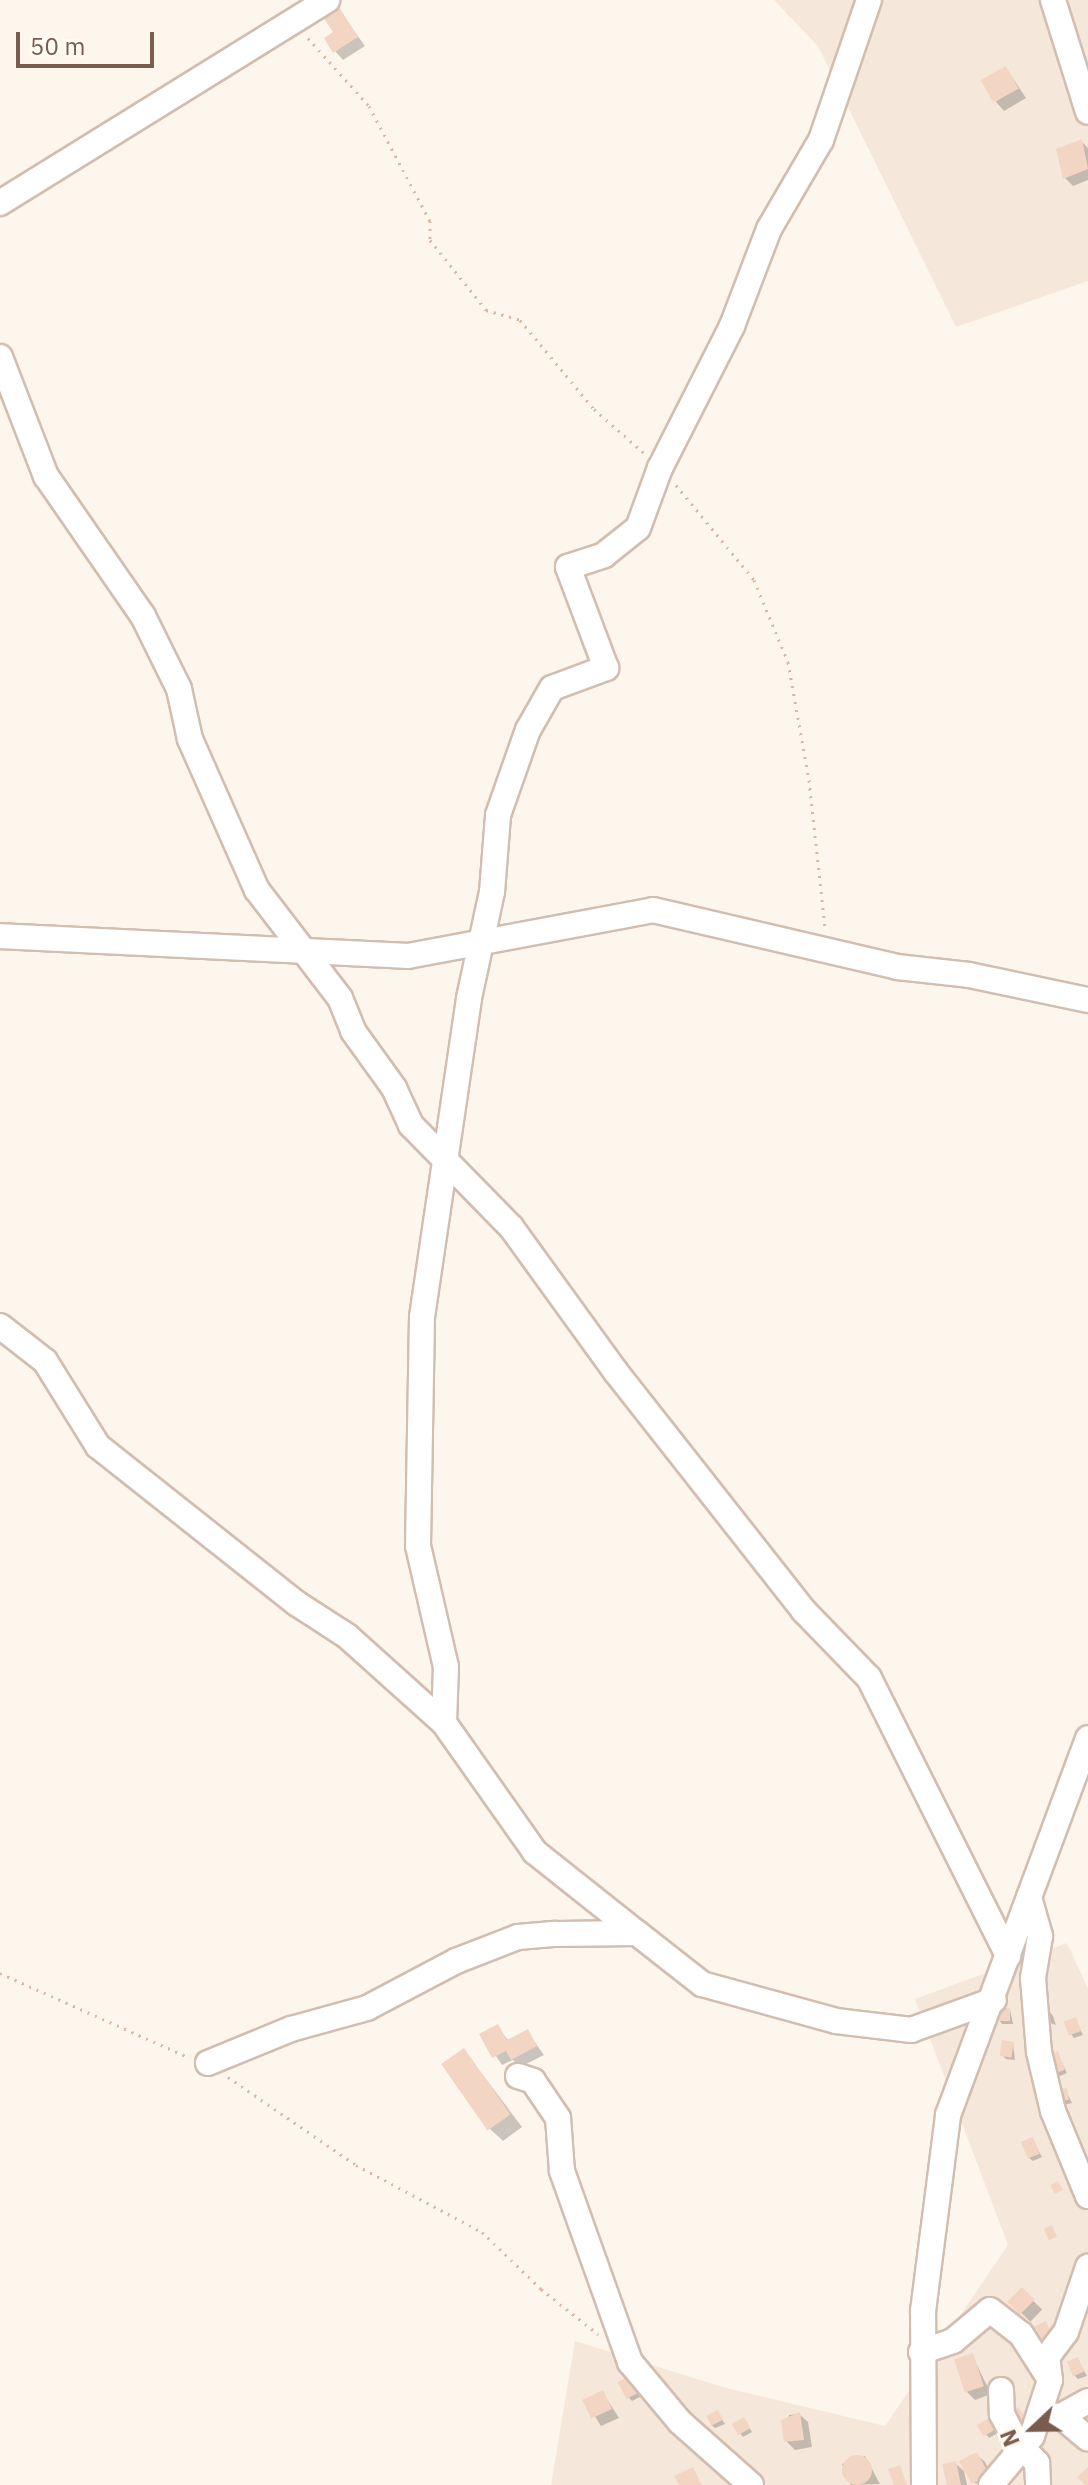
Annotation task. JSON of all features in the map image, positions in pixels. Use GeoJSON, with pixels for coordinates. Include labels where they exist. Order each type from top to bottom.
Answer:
{"type":"FeatureCollection","features":[{"type":"Feature","properties":{"kind":"street"},"geometry":{"type":"LineString","coordinates":[[0,203],[295,24],[327,0]]}},
{"type":"Feature","properties":{"kind":"street"},"geometry":{"type":"LineString","coordinates":[[444,1723],[446,1667],[418,1546],[422,1317],[442,1161],[482,943],[498,815],[528,730],[552,688],[606,668],[568,567],[604,555],[638,528],[660,468],[732,326],[769,229],[821,140],[869,0]]}},
{"type":"Feature","properties":{"kind":"street"},"geometry":{"type":"LineString","coordinates":[[1053,0],[1086,103]]}},
{"type":"Feature","properties":{"kind":"street"},"geometry":{"type":"LineString","coordinates":[[0,357],[46,476],[143,616],[179,689],[190,739],[257,890],[340,998],[353,1031],[394,1088],[411,1125],[442,1161],[511,1227],[616,1372],[804,1611],[869,1678],[1008,1956]]}},
{"type":"Feature","properties":{"kind":"street"},"geometry":{"type":"LineString","coordinates":[[0,936],[408,956],[653,910],[897,967],[969,975],[1088,1000]]}},
{"type":"Feature","properties":{"kind":"street"},"geometry":{"type":"LineString","coordinates":[[0,1326],[45,1361],[98,1446],[296,1603],[347,1636],[444,1723],[535,1852],[702,1984],[836,2021],[911,2030],[994,2000]]}},
{"type":"Feature","properties":{"kind":"street"},"geometry":{"type":"LineString","coordinates":[[924,2485],[921,2352],[932,2215],[948,2115],[994,2000],[1088,1738]]}},
{"type":"Feature","properties":{"kind":"street"},"geometry":{"type":"LineString","coordinates":[[1029,1897],[1040,1936],[1033,1978],[1039,2052],[1053,2111],[1088,2196]]}},
{"type":"Feature","properties":{"kind":"street"},"geometry":{"type":"LineString","coordinates":[[208,2063],[291,2029],[367,2008],[456,1961],[518,1937],[637,1933]]}},
{"type":"Feature","properties":{"kind":"street"},"geometry":{"type":"LineString","coordinates":[[518,2076],[533,2081],[558,2118],[562,2171],[630,2362],[680,2422],[751,2485]]}},
{"type":"Feature","properties":{"kind":"street"},"geometry":{"type":"LineString","coordinates":[[1051,2416],[1047,2357],[1066,2332],[1088,2267]]}},
{"type":"Feature","properties":{"kind":"street"},"geometry":{"type":"LineString","coordinates":[[921,2352],[953,2341],[990,2310],[1021,2334],[1050,2380]]}},
{"type":"Feature","properties":{"kind":"street"},"geometry":{"type":"LineString","coordinates":[[1001,2390],[1002,2414],[1015,2440],[1025,2446],[1037,2463],[1038,2485]]}},
{"type":"Feature","properties":{"kind":"street"},"geometry":{"type":"LineString","coordinates":[[991,2485],[1051,2416],[1088,2401]]}},
{"type":"Feature","properties":{"kind":"street"},"geometry":{"type":"LineString","coordinates":[[1051,2416],[1088,2439]]}},
{"type":"Feature","properties":{"kind":"path"},"geometry":{"type":"LineString","coordinates":[[295,24],[369,106],[430,221],[430,240],[486,310],[520,320],[594,409],[696,504],[754,580],[788,662],[809,780],[828,950]]}},
{"type":"Feature","properties":{"kind":"path"},"geometry":{"type":"LineString","coordinates":[[0,1973],[168,2052],[208,2063],[356,2165],[482,2232],[541,2289],[599,2336]]}},
{"type":"Feature","properties":{"kind":"shaded area"},"geometry":{"type":"Polygon","coordinates":[[[774,0],[1088,0],[1088,281],[956,327],[818,46],[774,0]]]}},
{"type":"Feature","properties":{"kind":"shaded area"},"geometry":{"type":"Polygon","coordinates":[[[1067,1943],[1088,1989],[1088,2485],[551,2485],[575,2341],[726,2388],[885,2426],[1008,2245],[915,1999],[1067,1943]]]}},
{"type":"Feature","properties":{"kind":"building"},"geometry":{"type":"Polygon","coordinates":[[[339,7],[358,37],[333,53],[324,38],[333,32],[323,17],[339,7]]]}},
{"type":"Feature","properties":{"kind":"building"},"geometry":{"type":"Polygon","coordinates":[[[1006,66],[1019,89],[993,103],[981,80],[1006,66]]]}},
{"type":"Feature","properties":{"kind":"building"},"geometry":{"type":"Polygon","coordinates":[[[1082,139],[1088,169],[1063,179],[1056,149],[1082,139]]]}},
{"type":"Feature","properties":{"kind":"building"},"geometry":{"type":"Polygon","coordinates":[[[997,2008],[1010,2008],[1010,2021],[997,2021],[997,2008]]]}},
{"type":"Feature","properties":{"kind":"building"},"geometry":{"type":"Polygon","coordinates":[[[1076,2017],[1081,2031],[1069,2036],[1064,2021],[1076,2017]]]}},
{"type":"Feature","properties":{"kind":"building"},"geometry":{"type":"Polygon","coordinates":[[[498,2024],[507,2040],[528,2029],[537,2046],[511,2060],[506,2051],[492,2058],[479,2034],[498,2024]]]}},
{"type":"Feature","properties":{"kind":"building"},"geometry":{"type":"Polygon","coordinates":[[[1002,2040],[1014,2042],[1011,2058],[999,2056],[1002,2040]]]}},
{"type":"Feature","properties":{"kind":"building"},"geometry":{"type":"Polygon","coordinates":[[[464,2048],[510,2114],[488,2130],[441,2064],[464,2048]]]}},
{"type":"Feature","properties":{"kind":"building"},"geometry":{"type":"Polygon","coordinates":[[[1058,2051],[1065,2070],[1054,2074],[1047,2055],[1058,2051]]]}},
{"type":"Feature","properties":{"kind":"building"},"geometry":{"type":"Polygon","coordinates":[[[1067,2088],[1069,2100],[1058,2102],[1056,2090],[1067,2088]]]}},
{"type":"Feature","properties":{"kind":"building"},"geometry":{"type":"Polygon","coordinates":[[[1033,2137],[1040,2154],[1028,2159],[1021,2142],[1033,2137]]]}},
{"type":"Feature","properties":{"kind":"building"},"geometry":{"type":"Polygon","coordinates":[[[1058,2181],[1063,2190],[1055,2194],[1050,2185],[1058,2181]]]}},
{"type":"Feature","properties":{"kind":"building"},"geometry":{"type":"Polygon","coordinates":[[[1052,2225],[1057,2237],[1049,2240],[1044,2229],[1052,2225]]]}},
{"type":"Feature","properties":{"kind":"building"},"geometry":{"type":"Polygon","coordinates":[[[1022,2287],[1035,2300],[1020,2315],[1007,2302],[1022,2287]]]}},
{"type":"Feature","properties":{"kind":"building"},"geometry":{"type":"Polygon","coordinates":[[[1046,2321],[1054,2339],[1035,2348],[1027,2330],[1046,2321]]]}},
{"type":"Feature","properties":{"kind":"building"},"geometry":{"type":"Polygon","coordinates":[[[973,2353],[984,2386],[965,2392],[954,2359],[973,2353]]]}},
{"type":"Feature","properties":{"kind":"building"},"geometry":{"type":"Polygon","coordinates":[[[1078,2357],[1084,2372],[1073,2376],[1067,2361],[1078,2357]]]}},
{"type":"Feature","properties":{"kind":"building"},"geometry":{"type":"Polygon","coordinates":[[[629,2376],[638,2393],[626,2399],[618,2382],[629,2376]]]}},
{"type":"Feature","properties":{"kind":"building"},"geometry":{"type":"Polygon","coordinates":[[[603,2390],[612,2409],[591,2419],[582,2400],[603,2390]]]}},
{"type":"Feature","properties":{"kind":"building"},"geometry":{"type":"Polygon","coordinates":[[[1018,2407],[1032,2425],[1023,2433],[1009,2414],[1018,2407]]]}},
{"type":"Feature","properties":{"kind":"building"},"geometry":{"type":"Polygon","coordinates":[[[718,2410],[723,2420],[711,2426],[706,2416],[718,2410]]]}},
{"type":"Feature","properties":{"kind":"building"},"geometry":{"type":"Polygon","coordinates":[[[800,2412],[804,2440],[784,2442],[781,2420],[800,2412]]]}},
{"type":"Feature","properties":{"kind":"building"},"geometry":{"type":"Polygon","coordinates":[[[992,2416],[999,2427],[984,2437],[977,2426],[992,2416]]]}},
{"type":"Feature","properties":{"kind":"building"},"geometry":{"type":"Polygon","coordinates":[[[744,2417],[750,2428],[738,2435],[732,2424],[744,2417]]]}},
{"type":"Feature","properties":{"kind":"building"},"geometry":{"type":"Polygon","coordinates":[[[977,2452],[992,2480],[980,2485],[978,2481],[972,2484],[959,2461],[977,2452]]]}},
{"type":"Feature","properties":{"kind":"building"},"geometry":{"type":"Polygon","coordinates":[[[857,2455],[863,2456],[871,2464],[871,2476],[863,2484],[857,2485],[851,2484],[843,2476],[842,2470],[843,2464],[851,2456],[857,2455]]]}},
{"type":"Feature","properties":{"kind":"building"},"geometry":{"type":"Polygon","coordinates":[[[956,2461],[961,2485],[947,2485],[942,2464],[956,2461]]]}},
{"type":"Feature","properties":{"kind":"building"},"geometry":{"type":"Polygon","coordinates":[[[900,2465],[907,2485],[894,2485],[888,2469],[900,2465]]]}},
{"type":"Feature","properties":{"kind":"building"},"geometry":{"type":"Polygon","coordinates":[[[693,2467],[702,2485],[679,2485],[674,2476],[693,2467]]]}},
{"type":"Feature","properties":{"kind":"building"},"geometry":{"type":"Polygon","coordinates":[[[1088,2467],[1088,2485],[1085,2485],[1077,2477],[1088,2467]]]}}]}
